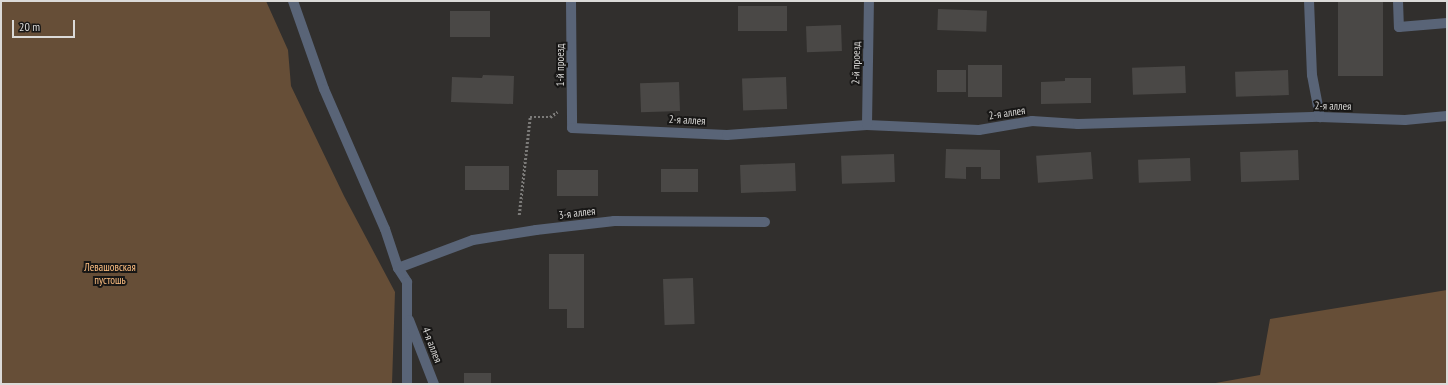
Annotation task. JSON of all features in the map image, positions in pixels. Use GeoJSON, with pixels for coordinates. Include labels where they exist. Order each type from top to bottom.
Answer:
{"type":"FeatureCollection","features":[{"type":"Feature","properties":{"kind":"street"},"geometry":{"type":"LineString","coordinates":[[293,1],[324,89],[385,229],[398,268],[407,282],[406,384]]}},
{"type":"Feature","properties":{"kind":"street","name":"1-й проезд"},"geometry":{"type":"LineString","coordinates":[[571,1],[572,128]]}},
{"type":"Feature","properties":{"kind":"street","name":"2-й проезд"},"geometry":{"type":"LineString","coordinates":[[867,125],[868,1]]}},
{"type":"Feature","properties":{"kind":"street"},"geometry":{"type":"LineString","coordinates":[[1309,1],[1312,74],[1320,117]]}},
{"type":"Feature","properties":{"kind":"street"},"geometry":{"type":"LineString","coordinates":[[1398,1],[1399,27],[1447,23]]}},
{"type":"Feature","properties":{"kind":"street","name":"2-я аллея"},"geometry":{"type":"LineString","coordinates":[[572,128],[727,135],[867,125],[979,130],[1032,121],[1078,124],[1320,117],[1405,120],[1447,116]]}},
{"type":"Feature","properties":{"kind":"street","name":"3-я аллея"},"geometry":{"type":"LineString","coordinates":[[398,268],[473,240],[544,229],[614,221],[765,222]]}},
{"type":"Feature","properties":{"kind":"street","name":"4-я аллея"},"geometry":{"type":"LineString","coordinates":[[407,314],[434,384]]}},
{"type":"Feature","properties":{"kind":"path"},"geometry":{"type":"LineString","coordinates":[[519,215],[530,117],[550,117],[572,101]]}},
{"type":"Feature","properties":{"kind":"green space","name":"Левашовская пустошь"},"geometry":{"type":"Polygon","coordinates":[[[1,1],[266,1],[288,50],[291,86],[344,196],[395,292],[392,384],[1,384],[1,1]]]}},
{"type":"Feature","properties":{"kind":"green space"},"geometry":{"type":"Polygon","coordinates":[[[1447,290],[1447,384],[1210,384],[1260,375],[1270,319],[1447,290]]]}},
{"type":"Feature","properties":{"kind":"building"},"geometry":{"type":"Polygon","coordinates":[[[1338,1],[1383,1],[1383,76],[1338,76],[1338,1]]]}},
{"type":"Feature","properties":{"kind":"building"},"geometry":{"type":"Polygon","coordinates":[[[738,6],[787,6],[787,31],[738,31],[738,6]]]}},
{"type":"Feature","properties":{"kind":"building"},"geometry":{"type":"Polygon","coordinates":[[[938,9],[987,11],[986,32],[937,30],[938,9]]]}},
{"type":"Feature","properties":{"kind":"building"},"geometry":{"type":"Polygon","coordinates":[[[450,11],[490,11],[490,37],[450,37],[450,11]]]}},
{"type":"Feature","properties":{"kind":"building"},"geometry":{"type":"Polygon","coordinates":[[[841,25],[842,51],[807,52],[806,26],[841,25]]]}},
{"type":"Feature","properties":{"kind":"building"},"geometry":{"type":"Polygon","coordinates":[[[968,65],[1002,65],[1002,97],[968,97],[968,65]]]}},
{"type":"Feature","properties":{"kind":"building"},"geometry":{"type":"Polygon","coordinates":[[[1185,66],[1186,93],[1133,95],[1132,68],[1185,66]]]}},
{"type":"Feature","properties":{"kind":"building"},"geometry":{"type":"Polygon","coordinates":[[[937,70],[966,70],[966,92],[937,92],[937,70]]]}},
{"type":"Feature","properties":{"kind":"building"},"geometry":{"type":"Polygon","coordinates":[[[1288,70],[1289,95],[1236,97],[1235,72],[1288,70]]]}},
{"type":"Feature","properties":{"kind":"building"},"geometry":{"type":"Polygon","coordinates":[[[483,75],[514,76],[513,104],[451,102],[452,77],[482,78],[483,75]]]}},
{"type":"Feature","properties":{"kind":"building"},"geometry":{"type":"Polygon","coordinates":[[[786,77],[787,109],[743,111],[742,79],[786,77]]]}},
{"type":"Feature","properties":{"kind":"building"},"geometry":{"type":"Polygon","coordinates":[[[1065,78],[1091,78],[1091,103],[1041,104],[1041,82],[1065,81],[1065,78]]]}},
{"type":"Feature","properties":{"kind":"building"},"geometry":{"type":"Polygon","coordinates":[[[679,82],[680,111],[641,112],[640,83],[679,82]]]}},
{"type":"Feature","properties":{"kind":"building"},"geometry":{"type":"Polygon","coordinates":[[[946,149],[1000,150],[1000,179],[981,179],[981,167],[966,167],[966,179],[945,178],[946,149]]]}},
{"type":"Feature","properties":{"kind":"building"},"geometry":{"type":"Polygon","coordinates":[[[1298,150],[1299,180],[1241,182],[1240,152],[1298,150]]]}},
{"type":"Feature","properties":{"kind":"building"},"geometry":{"type":"Polygon","coordinates":[[[1091,152],[1093,179],[1038,183],[1036,156],[1091,152]]]}},
{"type":"Feature","properties":{"kind":"building"},"geometry":{"type":"Polygon","coordinates":[[[894,154],[895,182],[842,184],[841,156],[894,154]]]}},
{"type":"Feature","properties":{"kind":"building"},"geometry":{"type":"Polygon","coordinates":[[[1190,158],[1191,181],[1139,183],[1138,160],[1190,158]]]}},
{"type":"Feature","properties":{"kind":"building"},"geometry":{"type":"Polygon","coordinates":[[[795,163],[796,191],[741,193],[740,165],[795,163]]]}},
{"type":"Feature","properties":{"kind":"building"},"geometry":{"type":"Polygon","coordinates":[[[465,166],[509,166],[509,190],[465,190],[465,166]]]}},
{"type":"Feature","properties":{"kind":"building"},"geometry":{"type":"Polygon","coordinates":[[[661,169],[698,169],[698,192],[661,192],[661,169]]]}},
{"type":"Feature","properties":{"kind":"building"},"geometry":{"type":"Polygon","coordinates":[[[557,170],[598,170],[598,196],[557,196],[557,170]]]}},
{"type":"Feature","properties":{"kind":"building"},"geometry":{"type":"Polygon","coordinates":[[[549,254],[584,254],[584,328],[567,328],[567,309],[549,309],[549,254]]]}},
{"type":"Feature","properties":{"kind":"building"},"geometry":{"type":"Polygon","coordinates":[[[693,278],[695,324],[665,325],[663,279],[693,278]]]}},
{"type":"Feature","properties":{"kind":"building"},"geometry":{"type":"Polygon","coordinates":[[[464,373],[491,373],[491,384],[464,384],[464,373]]]}}]}
